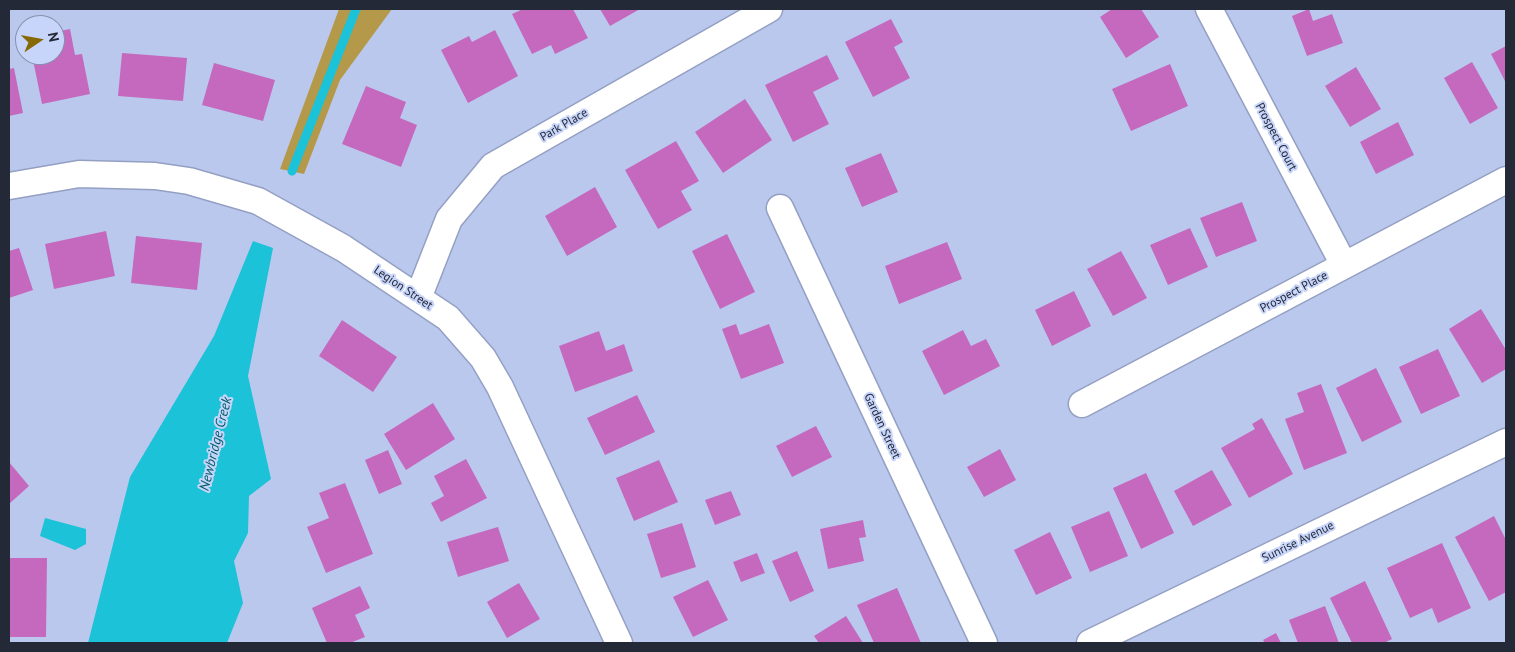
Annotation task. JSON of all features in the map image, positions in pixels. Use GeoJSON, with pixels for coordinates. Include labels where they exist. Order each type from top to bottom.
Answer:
{"type":"FeatureCollection","features":[{"type":"Feature","properties":{"kind":"street","name":"Park Place"},"geometry":{"type":"LineString","coordinates":[[418,298],[448,219],[492,166],[769,9]]}},
{"type":"Feature","properties":{"kind":"street","name":"Prospect Court"},"geometry":{"type":"LineString","coordinates":[[1209,9],[1344,265]]}},
{"type":"Feature","properties":{"kind":"street","name":"Legion Street"},"geometry":{"type":"LineString","coordinates":[[9,186],[79,174],[155,176],[189,181],[258,200],[343,248],[448,318],[484,358],[500,387],[619,643]]}},
{"type":"Feature","properties":{"kind":"street","name":"Prospect Place"},"geometry":{"type":"LineString","coordinates":[[1082,404],[1506,180]]}},
{"type":"Feature","properties":{"kind":"street","name":"Garden Street"},"geometry":{"type":"LineString","coordinates":[[780,208],[984,643]]}},
{"type":"Feature","properties":{"kind":"street","name":"Sunrise Avenue"},"geometry":{"type":"LineString","coordinates":[[1090,643],[1506,442]]}},
{"type":"Feature","properties":{"kind":"shaded area"},"geometry":{"type":"Polygon","coordinates":[[[339,9],[392,9],[340,80],[304,174],[280,169],[339,9]]]}},
{"type":"Feature","properties":{"kind":"water"},"geometry":{"type":"Polygon","coordinates":[[[253,241],[273,248],[248,376],[271,479],[249,496],[248,533],[234,561],[243,603],[227,643],[88,643],[130,477],[214,336],[253,241]]]}},
{"type":"Feature","properties":{"kind":"water"},"geometry":{"type":"Polygon","coordinates":[[[45,518],[86,529],[86,544],[75,550],[40,536],[45,518]]]}},
{"type":"Feature","properties":{"kind":"building"},"geometry":{"type":"Polygon","coordinates":[[[523,9],[573,9],[588,38],[555,54],[551,45],[532,54],[512,14],[523,9]]]}},
{"type":"Feature","properties":{"kind":"building"},"geometry":{"type":"Polygon","coordinates":[[[600,9],[640,9],[610,26],[600,9]]]}},
{"type":"Feature","properties":{"kind":"building"},"geometry":{"type":"Polygon","coordinates":[[[1112,9],[1141,9],[1159,37],[1126,58],[1100,17],[1112,9]]]}},
{"type":"Feature","properties":{"kind":"building"},"geometry":{"type":"Polygon","coordinates":[[[1309,9],[1313,21],[1332,14],[1343,43],[1307,56],[1292,16],[1309,9]]]}},
{"type":"Feature","properties":{"kind":"building"},"geometry":{"type":"Polygon","coordinates":[[[891,19],[903,42],[894,47],[910,78],[873,97],[845,42],[891,19]]]}},
{"type":"Feature","properties":{"kind":"building"},"geometry":{"type":"Polygon","coordinates":[[[70,29],[75,55],[82,54],[90,94],[42,104],[34,65],[65,65],[65,30],[70,29]]]}},
{"type":"Feature","properties":{"kind":"building"},"geometry":{"type":"Polygon","coordinates":[[[495,30],[518,76],[468,103],[441,50],[469,36],[472,42],[495,30]]]}},
{"type":"Feature","properties":{"kind":"building"},"geometry":{"type":"Polygon","coordinates":[[[1506,46],[1506,83],[1491,54],[1506,46]]]}},
{"type":"Feature","properties":{"kind":"building"},"geometry":{"type":"Polygon","coordinates":[[[122,53],[187,58],[183,101],[118,96],[122,53]]]}},
{"type":"Feature","properties":{"kind":"building"},"geometry":{"type":"Polygon","coordinates":[[[827,55],[839,79],[813,92],[829,124],[793,142],[765,85],[827,55]]]}},
{"type":"Feature","properties":{"kind":"building"},"geometry":{"type":"Polygon","coordinates":[[[1472,62],[1498,108],[1470,124],[1444,78],[1472,62]]]}},
{"type":"Feature","properties":{"kind":"building"},"geometry":{"type":"Polygon","coordinates":[[[214,63],[275,80],[263,121],[202,105],[214,63]]]}},
{"type":"Feature","properties":{"kind":"building"},"geometry":{"type":"Polygon","coordinates":[[[1170,64],[1188,106],[1131,131],[1112,89],[1170,64]]]}},
{"type":"Feature","properties":{"kind":"building"},"geometry":{"type":"Polygon","coordinates":[[[1356,67],[1381,109],[1350,127],[1325,86],[1356,67]]]}},
{"type":"Feature","properties":{"kind":"building"},"geometry":{"type":"Polygon","coordinates":[[[14,68],[23,113],[9,116],[9,69],[14,68]]]}},
{"type":"Feature","properties":{"kind":"building"},"geometry":{"type":"Polygon","coordinates":[[[366,86],[406,102],[400,118],[417,125],[401,167],[342,144],[366,86]]]}},
{"type":"Feature","properties":{"kind":"building"},"geometry":{"type":"Polygon","coordinates":[[[745,99],[772,140],[723,173],[695,132],[745,99]]]}},
{"type":"Feature","properties":{"kind":"building"},"geometry":{"type":"Polygon","coordinates":[[[1398,122],[1414,155],[1376,174],[1360,142],[1398,122]]]}},
{"type":"Feature","properties":{"kind":"building"},"geometry":{"type":"Polygon","coordinates":[[[676,141],[699,181],[681,191],[692,210],[658,229],[625,170],[676,141]]]}},
{"type":"Feature","properties":{"kind":"building"},"geometry":{"type":"Polygon","coordinates":[[[881,153],[898,192],[862,207],[845,168],[881,153]]]}},
{"type":"Feature","properties":{"kind":"building"},"geometry":{"type":"Polygon","coordinates":[[[595,187],[617,227],[567,256],[545,216],[595,187]]]}},
{"type":"Feature","properties":{"kind":"building"},"geometry":{"type":"Polygon","coordinates":[[[1242,202],[1257,241],[1216,257],[1200,218],[1242,202]]]}},
{"type":"Feature","properties":{"kind":"building"},"geometry":{"type":"Polygon","coordinates":[[[1190,228],[1208,267],[1168,285],[1150,245],[1190,228]]]}},
{"type":"Feature","properties":{"kind":"building"},"geometry":{"type":"Polygon","coordinates":[[[106,231],[115,276],[54,289],[45,244],[106,231]]]}},
{"type":"Feature","properties":{"kind":"building"},"geometry":{"type":"Polygon","coordinates":[[[727,234],[755,292],[720,309],[692,251],[727,234]]]}},
{"type":"Feature","properties":{"kind":"building"},"geometry":{"type":"Polygon","coordinates":[[[136,236],[202,243],[197,290],[131,283],[136,236]]]}},
{"type":"Feature","properties":{"kind":"building"},"geometry":{"type":"Polygon","coordinates":[[[947,242],[962,279],[899,304],[885,266],[947,242]]]}},
{"type":"Feature","properties":{"kind":"building"},"geometry":{"type":"Polygon","coordinates":[[[19,248],[33,290],[9,298],[9,251],[19,248]]]}},
{"type":"Feature","properties":{"kind":"building"},"geometry":{"type":"Polygon","coordinates":[[[1121,251],[1147,298],[1113,316],[1087,269],[1121,251]]]}},
{"type":"Feature","properties":{"kind":"building"},"geometry":{"type":"Polygon","coordinates":[[[1074,291],[1091,326],[1052,346],[1035,310],[1074,291]]]}},
{"type":"Feature","properties":{"kind":"building"},"geometry":{"type":"Polygon","coordinates":[[[1481,309],[1506,350],[1506,369],[1482,383],[1449,329],[1481,309]]]}},
{"type":"Feature","properties":{"kind":"building"},"geometry":{"type":"Polygon","coordinates":[[[342,320],[397,357],[373,392],[319,356],[342,320]]]}},
{"type":"Feature","properties":{"kind":"building"},"geometry":{"type":"Polygon","coordinates":[[[736,324],[740,335],[769,324],[784,363],[741,379],[722,329],[736,324]]]}},
{"type":"Feature","properties":{"kind":"building"},"geometry":{"type":"Polygon","coordinates":[[[963,330],[971,346],[986,339],[1000,366],[944,395],[922,351],[963,330]]]}},
{"type":"Feature","properties":{"kind":"building"},"geometry":{"type":"Polygon","coordinates":[[[599,331],[606,351],[624,344],[633,371],[575,392],[559,346],[599,331]]]}},
{"type":"Feature","properties":{"kind":"building"},"geometry":{"type":"Polygon","coordinates":[[[1438,349],[1460,396],[1421,414],[1399,367],[1438,349]]]}},
{"type":"Feature","properties":{"kind":"building"},"geometry":{"type":"Polygon","coordinates":[[[1376,368],[1402,422],[1362,442],[1336,388],[1376,368]]]}},
{"type":"Feature","properties":{"kind":"building"},"geometry":{"type":"Polygon","coordinates":[[[1321,384],[1347,453],[1304,470],[1285,419],[1304,412],[1297,393],[1321,384]]]}},
{"type":"Feature","properties":{"kind":"building"},"geometry":{"type":"Polygon","coordinates":[[[637,395],[655,432],[605,455],[587,418],[637,395]]]}},
{"type":"Feature","properties":{"kind":"building"},"geometry":{"type":"Polygon","coordinates":[[[433,403],[455,439],[406,470],[384,434],[433,403]]]}},
{"type":"Feature","properties":{"kind":"building"},"geometry":{"type":"Polygon","coordinates":[[[1262,418],[1293,474],[1249,498],[1221,448],[1255,429],[1252,424],[1262,418]]]}},
{"type":"Feature","properties":{"kind":"building"},"geometry":{"type":"Polygon","coordinates":[[[816,426],[832,457],[792,477],[776,446],[816,426]]]}},
{"type":"Feature","properties":{"kind":"building"},"geometry":{"type":"Polygon","coordinates":[[[1000,449],[1016,480],[984,497],[967,467],[1000,449]]]}},
{"type":"Feature","properties":{"kind":"building"},"geometry":{"type":"Polygon","coordinates":[[[388,450],[402,484],[379,494],[365,460],[388,450]]]}},
{"type":"Feature","properties":{"kind":"building"},"geometry":{"type":"Polygon","coordinates":[[[466,459],[487,498],[441,522],[431,503],[444,496],[434,476],[466,459]]]}},
{"type":"Feature","properties":{"kind":"building"},"geometry":{"type":"Polygon","coordinates":[[[659,460],[678,502],[634,521],[616,478],[659,460]]]}},
{"type":"Feature","properties":{"kind":"building"},"geometry":{"type":"Polygon","coordinates":[[[9,462],[29,486],[9,504],[9,462]]]}},
{"type":"Feature","properties":{"kind":"building"},"geometry":{"type":"Polygon","coordinates":[[[1212,470],[1232,505],[1193,526],[1174,491],[1212,470]]]}},
{"type":"Feature","properties":{"kind":"building"},"geometry":{"type":"Polygon","coordinates":[[[1146,473],[1174,533],[1141,549],[1113,488],[1146,473]]]}},
{"type":"Feature","properties":{"kind":"building"},"geometry":{"type":"Polygon","coordinates":[[[345,483],[373,554],[326,573],[307,527],[329,518],[319,493],[345,483]]]}},
{"type":"Feature","properties":{"kind":"building"},"geometry":{"type":"Polygon","coordinates":[[[731,491],[741,515],[715,525],[705,500],[731,491]]]}},
{"type":"Feature","properties":{"kind":"building"},"geometry":{"type":"Polygon","coordinates":[[[1109,511],[1128,556],[1090,572],[1071,527],[1109,511]]]}},
{"type":"Feature","properties":{"kind":"building"},"geometry":{"type":"Polygon","coordinates":[[[1494,516],[1506,540],[1506,592],[1489,601],[1455,537],[1494,516]]]}},
{"type":"Feature","properties":{"kind":"building"},"geometry":{"type":"Polygon","coordinates":[[[863,520],[866,537],[859,538],[864,561],[828,569],[820,529],[863,520]]]}},
{"type":"Feature","properties":{"kind":"building"},"geometry":{"type":"Polygon","coordinates":[[[682,523],[696,567],[661,578],[647,534],[682,523]]]}},
{"type":"Feature","properties":{"kind":"building"},"geometry":{"type":"Polygon","coordinates":[[[498,527],[509,561],[458,577],[447,542],[498,527]]]}},
{"type":"Feature","properties":{"kind":"building"},"geometry":{"type":"Polygon","coordinates":[[[1050,532],[1072,578],[1036,595],[1014,550],[1050,532]]]}},
{"type":"Feature","properties":{"kind":"building"},"geometry":{"type":"Polygon","coordinates":[[[1442,543],[1471,608],[1438,623],[1432,608],[1410,618],[1387,568],[1442,543]]]}},
{"type":"Feature","properties":{"kind":"building"},"geometry":{"type":"Polygon","coordinates":[[[797,551],[814,591],[790,602],[772,561],[797,551]]]}},
{"type":"Feature","properties":{"kind":"building"},"geometry":{"type":"Polygon","coordinates":[[[757,553],[765,573],[741,582],[733,562],[757,553]]]}},
{"type":"Feature","properties":{"kind":"building"},"geometry":{"type":"Polygon","coordinates":[[[9,558],[47,558],[46,637],[9,637],[9,558]]]}},
{"type":"Feature","properties":{"kind":"building"},"geometry":{"type":"Polygon","coordinates":[[[708,580],[728,620],[693,637],[673,597],[708,580]]]}},
{"type":"Feature","properties":{"kind":"building"},"geometry":{"type":"Polygon","coordinates":[[[1365,581],[1392,639],[1384,643],[1352,643],[1330,598],[1365,581]]]}},
{"type":"Feature","properties":{"kind":"building"},"geometry":{"type":"Polygon","coordinates":[[[519,583],[540,619],[507,638],[487,602],[519,583]]]}},
{"type":"Feature","properties":{"kind":"building"},"geometry":{"type":"Polygon","coordinates":[[[360,586],[370,608],[355,615],[365,637],[350,643],[327,643],[312,608],[360,586]]]}},
{"type":"Feature","properties":{"kind":"building"},"geometry":{"type":"Polygon","coordinates":[[[897,588],[921,643],[874,643],[857,605],[897,588]]]}},
{"type":"Feature","properties":{"kind":"building"},"geometry":{"type":"Polygon","coordinates":[[[1325,606],[1339,643],[1298,643],[1289,620],[1325,606]]]}},
{"type":"Feature","properties":{"kind":"building"},"geometry":{"type":"Polygon","coordinates":[[[846,616],[863,643],[819,643],[814,636],[846,616]]]}},
{"type":"Feature","properties":{"kind":"building"},"geometry":{"type":"Polygon","coordinates":[[[1276,633],[1281,643],[1265,643],[1263,640],[1276,633]]]}},
{"type":"Feature","properties":{"kind":"waterway","name":"Newbridge Creek"},"geometry":{"type":"LineString","coordinates":[[292,171],[356,9]]}}]}
